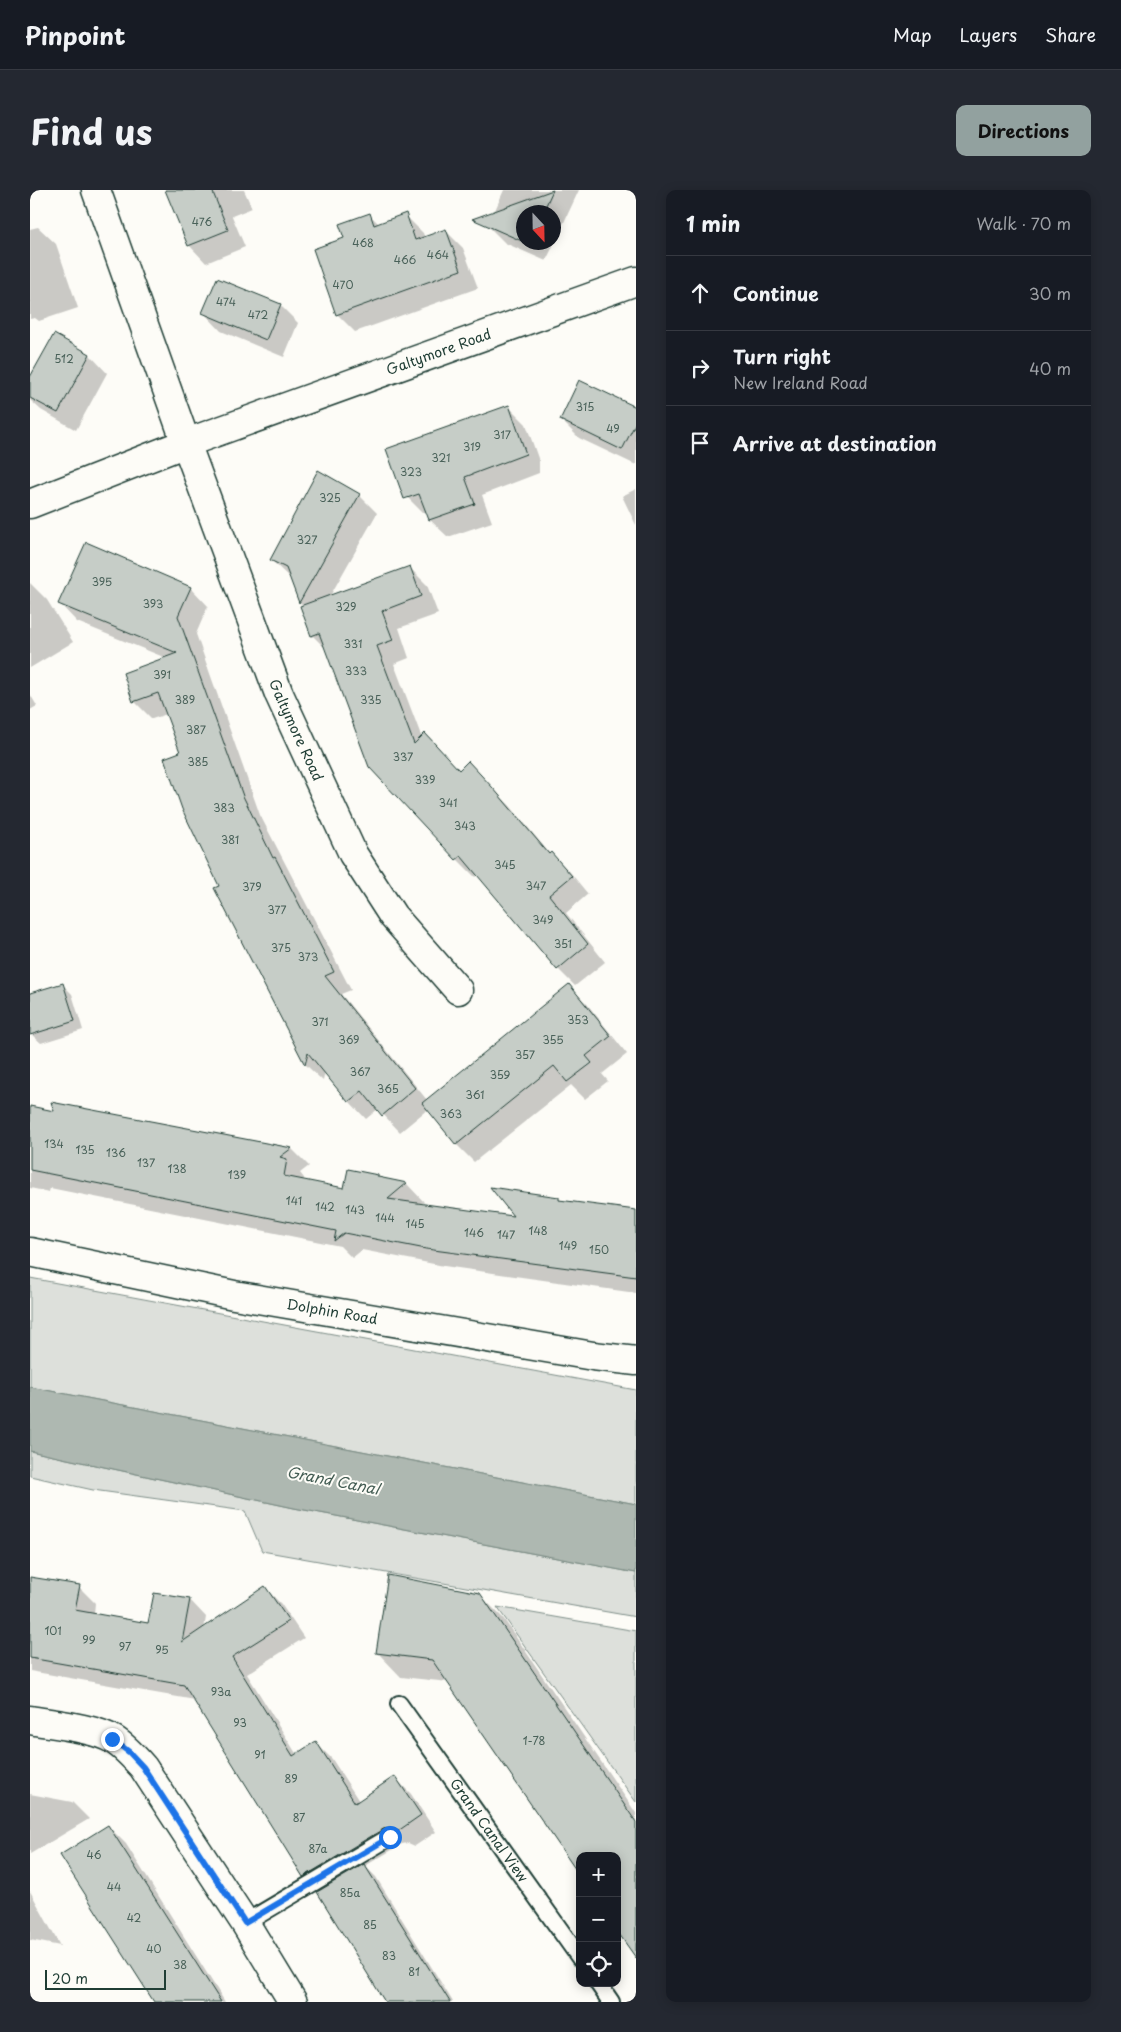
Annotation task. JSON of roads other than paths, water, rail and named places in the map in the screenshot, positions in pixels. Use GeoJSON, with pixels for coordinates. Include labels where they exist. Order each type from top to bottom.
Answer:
{"type":"FeatureCollection","features":[{"type":"Feature","properties":{"kind":"street","name":"Galtymore Road"},"geometry":{"type":"LineString","coordinates":[[96,190],[186,443],[279,694],[353,854],[394,916],[458,990]]}},
{"type":"Feature","properties":{"kind":"street","name":"Galtymore Road"},"geometry":{"type":"LineString","coordinates":[[30,504],[186,443],[636,281]]}},
{"type":"Feature","properties":{"kind":"street","name":"Dolphin Road"},"geometry":{"type":"LineString","coordinates":[[30,1252],[234,1295],[636,1362]]}},
{"type":"Feature","properties":{"kind":"street"},"geometry":{"type":"LineString","coordinates":[[30,1720],[85,1730],[112,1739],[129,1752],[143,1767],[294,2002]]}},
{"type":"Feature","properties":{"kind":"lane","name":"Grand Canal View"},"geometry":{"type":"LineString","coordinates":[[399,1704],[576,1952]]}},
{"type":"Feature","properties":{"kind":"lane"},"geometry":{"type":"LineString","coordinates":[[245,1923],[390,1837]]}},
{"type":"Feature","properties":{"kind":"lane"},"geometry":{"type":"LineString","coordinates":[[601,1987],[611,2002]]}},
{"type":"Feature","properties":{"kind":"water","name":"Grand Canal"},"geometry":{"type":"Polygon","coordinates":[[[30,1387],[636,1504],[636,1573],[294,1508],[30,1451],[30,1387]]]}}]}
